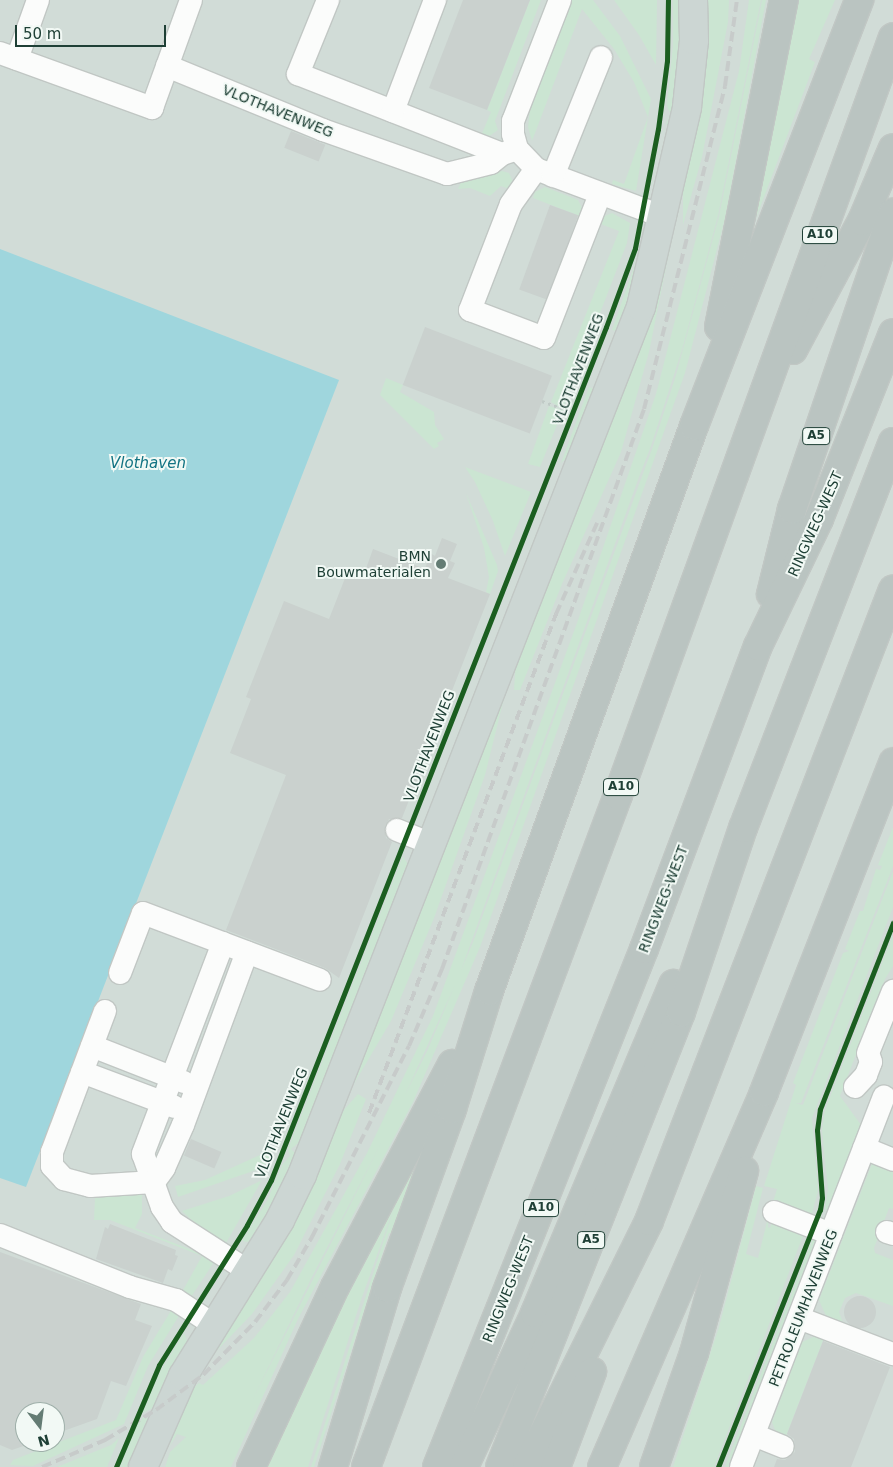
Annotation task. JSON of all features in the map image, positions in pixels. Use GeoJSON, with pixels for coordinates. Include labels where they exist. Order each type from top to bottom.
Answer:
{"type":"FeatureCollection","features":[{"type":"Feature","properties":{"kind":"highway"},"geometry":{"type":"LineString","coordinates":[[694,426],[728,290],[784,0]]}},
{"type":"Feature","properties":{"kind":"highway"},"geometry":{"type":"LineString","coordinates":[[333,1467],[387,1288],[452,1108],[489,991],[694,426],[859,0]]}},
{"type":"Feature","properties":{"kind":"highway","name":"A10"},"geometry":{"type":"LineString","coordinates":[[366,1467],[601,841],[893,37]]}},
{"type":"Feature","properties":{"kind":"highway"},"geometry":{"type":"LineString","coordinates":[[749,433],[862,221],[893,148]]}},
{"type":"Feature","properties":{"kind":"highway","name":"A5"},"geometry":{"type":"LineString","coordinates":[[758,646],[792,509],[893,213]]}},
{"type":"Feature","properties":{"kind":"highway","name":"RINGWEG-WEST"},"geometry":{"type":"LineString","coordinates":[[437,1467],[644,949],[758,646],[819,520],[893,333]]}},
{"type":"Feature","properties":{"kind":"highway","name":"A5"},"geometry":{"type":"LineString","coordinates":[[500,1467],[681,1012],[743,828],[893,442]]}},
{"type":"Feature","properties":{"kind":"highway"},"geometry":{"type":"LineString","coordinates":[[556,1467],[648,1221],[893,589]]}},
{"type":"Feature","properties":{"kind":"highway"},"geometry":{"type":"LineString","coordinates":[[602,1467],[764,1092],[893,762]]}},
{"type":"Feature","properties":{"kind":"highway","name":"A10"},"geometry":{"type":"LineString","coordinates":[[464,1467],[535,1313],[664,1005],[743,828]]}},
{"type":"Feature","properties":{"kind":"highway"},"geometry":{"type":"LineString","coordinates":[[251,1467],[335,1287],[489,991]]}},
{"type":"Feature","properties":{"kind":"highway"},"geometry":{"type":"LineString","coordinates":[[654,1467],[712,1291],[764,1092]]}},
{"type":"Feature","properties":{"kind":"highway"},"geometry":{"type":"LineString","coordinates":[[527,1467],[648,1221]]}},
{"type":"Feature","properties":{"kind":"main road"},"geometry":{"type":"LineString","coordinates":[[143,1467],[170,1400],[214,1325],[280,1220],[302,1175],[641,307],[664,217],[687,107],[694,40],[693,0]]}},
{"type":"Feature","properties":{"kind":"street"},"geometry":{"type":"LineString","coordinates":[[38,0],[8,56],[152,108],[191,0]]}},
{"type":"Feature","properties":{"kind":"street"},"geometry":{"type":"LineString","coordinates":[[328,0],[298,74],[393,111],[510,152],[545,173],[664,217]]}},
{"type":"Feature","properties":{"kind":"street"},"geometry":{"type":"LineString","coordinates":[[393,111],[435,0]]}},
{"type":"Feature","properties":{"kind":"street"},"geometry":{"type":"LineString","coordinates":[[510,152],[514,121],[560,0]]}},
{"type":"Feature","properties":{"kind":"street"},"geometry":{"type":"LineString","coordinates":[[600,194],[544,338],[470,310],[511,204],[545,173],[601,57]]}},
{"type":"Feature","properties":{"kind":"street","name":"VLOTHAVENWEG"},"geometry":{"type":"LineString","coordinates":[[167,66],[323,130],[447,174],[491,163],[510,152]]}},
{"type":"Feature","properties":{"kind":"street"},"geometry":{"type":"LineString","coordinates":[[397,830],[432,844]]}},
{"type":"Feature","properties":{"kind":"street"},"geometry":{"type":"LineString","coordinates":[[120,973],[144,913],[320,980]]}},
{"type":"Feature","properties":{"kind":"street"},"geometry":{"type":"LineString","coordinates":[[223,943],[161,1101],[143,1154],[162,1207],[172,1222],[248,1271]]}},
{"type":"Feature","properties":{"kind":"street"},"geometry":{"type":"LineString","coordinates":[[154,1182],[164,1168],[188,1111],[247,952]]}},
{"type":"Feature","properties":{"kind":"street"},"geometry":{"type":"LineString","coordinates":[[888,1099],[855,1087],[853,1072],[859,1057],[868,1053],[893,991]]}},
{"type":"Feature","properties":{"kind":"street"},"geometry":{"type":"LineString","coordinates":[[105,1011],[52,1152],[54,1172],[64,1179],[90,1186],[154,1182]]}},
{"type":"Feature","properties":{"kind":"street"},"geometry":{"type":"LineString","coordinates":[[92,1046],[197,1087]]}},
{"type":"Feature","properties":{"kind":"street"},"geometry":{"type":"LineString","coordinates":[[82,1072],[188,1111]]}},
{"type":"Feature","properties":{"kind":"street","name":"PETROLEUMHAVENWEG"},"geometry":{"type":"LineString","coordinates":[[741,1467],[868,1139],[888,1099]]}},
{"type":"Feature","properties":{"kind":"street"},"geometry":{"type":"LineString","coordinates":[[868,1139],[893,1160]]}},
{"type":"Feature","properties":{"kind":"street"},"geometry":{"type":"LineString","coordinates":[[774,1212],[831,1234]]}},
{"type":"Feature","properties":{"kind":"street"},"geometry":{"type":"LineString","coordinates":[[0,1235],[130,1287],[176,1300],[214,1325]]}},
{"type":"Feature","properties":{"kind":"street"},"geometry":{"type":"LineString","coordinates":[[799,1318],[893,1354]]}},
{"type":"Feature","properties":{"kind":"street"},"geometry":{"type":"LineString","coordinates":[[754,1435],[783,1447]]}},
{"type":"Feature","properties":{"kind":"path"},"geometry":{"type":"LineString","coordinates":[[542,401],[573,412]]}},
{"type":"Feature","properties":{"kind":"shaded area"},"geometry":{"type":"Polygon","coordinates":[[[0,0],[893,0],[893,1467],[0,1467],[0,0]]]}},
{"type":"Feature","properties":{"kind":"green space"},"geometry":{"type":"Polygon","coordinates":[[[530,0],[541,0],[495,121],[498,130],[485,139],[480,138],[491,112],[487,110],[530,0]]]}},
{"type":"Feature","properties":{"kind":"green space"},"geometry":{"type":"Polygon","coordinates":[[[572,0],[593,0],[620,36],[651,99],[636,191],[612,184],[613,180],[624,184],[648,117],[634,82],[614,49],[582,9],[532,141],[528,127],[530,109],[572,0]]]}},
{"type":"Feature","properties":{"kind":"green space"},"geometry":{"type":"Polygon","coordinates":[[[614,0],[657,0],[656,65],[639,35],[614,0]]]}},
{"type":"Feature","properties":{"kind":"green space"},"geometry":{"type":"Polygon","coordinates":[[[673,0],[683,0],[684,15],[672,124],[666,125],[670,114],[667,105],[673,45],[673,0]]]}},
{"type":"Feature","properties":{"kind":"green space"},"geometry":{"type":"Polygon","coordinates":[[[704,0],[729,0],[728,22],[702,157],[683,225],[683,186],[704,0]]]}},
{"type":"Feature","properties":{"kind":"green space"},"geometry":{"type":"Polygon","coordinates":[[[749,0],[761,0],[718,216],[682,350],[651,446],[461,971],[653,446],[676,375],[719,216],[762,0],[766,0],[725,218],[685,373],[480,947],[413,1102],[298,1319],[231,1467],[165,1467],[170,1452],[186,1437],[177,1434],[170,1446],[188,1392],[199,1383],[203,1385],[254,1338],[290,1292],[367,1153],[433,1016],[577,623],[656,394],[739,71],[749,0]],[[455,985],[405,1095],[428,1049],[455,985]],[[382,1140],[312,1277],[252,1401],[382,1140]]]}},
{"type":"Feature","properties":{"kind":"green space"},"geometry":{"type":"Polygon","coordinates":[[[791,0],[835,0],[809,59],[815,62],[744,250],[791,0]]]}},
{"type":"Feature","properties":{"kind":"green space"},"geometry":{"type":"Polygon","coordinates":[[[502,171],[509,173],[514,184],[512,190],[501,186],[490,196],[470,188],[458,189],[462,180],[502,171]]]}},
{"type":"Feature","properties":{"kind":"green space"},"geometry":{"type":"Polygon","coordinates":[[[545,187],[578,200],[584,212],[582,217],[533,198],[535,192],[545,187]]]}},
{"type":"Feature","properties":{"kind":"green space"},"geometry":{"type":"Polygon","coordinates":[[[612,213],[630,223],[627,243],[563,409],[551,402],[619,231],[598,223],[600,218],[612,213]]]}},
{"type":"Feature","properties":{"kind":"green space"},"geometry":{"type":"Polygon","coordinates":[[[676,218],[649,352],[621,452],[562,584],[520,690],[514,690],[516,660],[653,310],[676,218]]]}},
{"type":"Feature","properties":{"kind":"green space"},"geometry":{"type":"Polygon","coordinates":[[[640,250],[643,250],[620,332],[612,330],[640,250]]]}},
{"type":"Feature","properties":{"kind":"green space"},"geometry":{"type":"Polygon","coordinates":[[[386,378],[403,385],[400,392],[434,412],[435,425],[444,439],[437,443],[439,446],[434,449],[380,395],[386,378]]]}},
{"type":"Feature","properties":{"kind":"green space"},"geometry":{"type":"Polygon","coordinates":[[[589,387],[597,390],[570,455],[561,463],[589,387]]]}},
{"type":"Feature","properties":{"kind":"green space"},"geometry":{"type":"Polygon","coordinates":[[[549,406],[563,410],[540,467],[528,464],[549,406]]]}},
{"type":"Feature","properties":{"kind":"green space"},"geometry":{"type":"Polygon","coordinates":[[[465,467],[531,492],[505,556],[493,521],[475,482],[465,467]]]}},
{"type":"Feature","properties":{"kind":"green space"},"geometry":{"type":"Polygon","coordinates":[[[466,493],[497,565],[498,571],[490,594],[486,592],[489,577],[484,548],[466,493]]]}},
{"type":"Feature","properties":{"kind":"green space"},"geometry":{"type":"Polygon","coordinates":[[[508,682],[485,775],[434,918],[391,1021],[345,1099],[508,682]]]}},
{"type":"Feature","properties":{"kind":"green space"},"geometry":{"type":"Polygon","coordinates":[[[893,827],[893,866],[801,1103],[796,1103],[803,1105],[893,871],[893,907],[812,1118],[818,1191],[811,1217],[773,1202],[777,1189],[764,1186],[796,1085],[793,1083],[843,953],[849,951],[845,949],[860,911],[863,911],[876,869],[880,870],[882,866],[878,865],[893,827]]]}},
{"type":"Feature","properties":{"kind":"green space"},"geometry":{"type":"Polygon","coordinates":[[[403,856],[410,868],[304,1138],[291,1149],[296,1154],[276,1203],[252,1241],[245,1242],[242,1240],[267,1201],[282,1165],[290,1156],[288,1149],[403,856]]]}},
{"type":"Feature","properties":{"kind":"green space"},"geometry":{"type":"Polygon","coordinates":[[[893,935],[893,966],[885,979],[840,1096],[861,1125],[829,1211],[825,1209],[828,1189],[822,1130],[825,1110],[893,935]]]}},
{"type":"Feature","properties":{"kind":"green space"},"geometry":{"type":"Polygon","coordinates":[[[358,1094],[366,1099],[340,1164],[294,1255],[252,1314],[201,1367],[336,1119],[358,1094]]]}},
{"type":"Feature","properties":{"kind":"green space"},"geometry":{"type":"Polygon","coordinates":[[[428,1130],[392,1233],[389,1233],[314,1467],[311,1467],[395,1205],[361,1300],[308,1467],[258,1467],[428,1130]]]}},
{"type":"Feature","properties":{"kind":"green space"},"geometry":{"type":"Polygon","coordinates":[[[273,1149],[268,1163],[259,1169],[178,1197],[175,1186],[205,1180],[273,1149]]]}},
{"type":"Feature","properties":{"kind":"green space"},"geometry":{"type":"Polygon","coordinates":[[[873,1161],[893,1169],[893,1209],[889,1208],[874,1248],[875,1253],[893,1260],[893,1306],[856,1293],[845,1298],[839,1312],[844,1325],[827,1318],[819,1300],[873,1161]]]}},
{"type":"Feature","properties":{"kind":"green space"},"geometry":{"type":"Polygon","coordinates":[[[262,1180],[226,1243],[200,1228],[182,1211],[229,1196],[262,1180]]]}},
{"type":"Feature","properties":{"kind":"green space"},"geometry":{"type":"Polygon","coordinates":[[[756,1186],[763,1188],[746,1254],[758,1258],[769,1214],[768,1227],[770,1228],[774,1216],[806,1228],[714,1467],[673,1467],[719,1327],[756,1186]]]}},
{"type":"Feature","properties":{"kind":"green space"},"geometry":{"type":"Polygon","coordinates":[[[142,1193],[142,1214],[135,1228],[205,1255],[214,1262],[191,1297],[182,1292],[202,1256],[110,1220],[94,1220],[95,1197],[142,1193]]]}},
{"type":"Feature","properties":{"kind":"green space"},"geometry":{"type":"Polygon","coordinates":[[[813,1238],[818,1240],[730,1467],[725,1467],[813,1238]]]}},
{"type":"Feature","properties":{"kind":"green space"},"geometry":{"type":"Polygon","coordinates":[[[172,1309],[180,1314],[148,1366],[124,1424],[65,1451],[65,1440],[116,1420],[143,1357],[172,1309]]]}},
{"type":"Feature","properties":{"kind":"green space"},"geometry":{"type":"Polygon","coordinates":[[[184,1333],[188,1343],[155,1407],[142,1413],[161,1370],[184,1333]]]}},
{"type":"Feature","properties":{"kind":"green space"},"geometry":{"type":"Polygon","coordinates":[[[818,1335],[824,1338],[784,1441],[778,1438],[772,1422],[802,1342],[818,1335]]]}},
{"type":"Feature","properties":{"kind":"green space"},"geometry":{"type":"Polygon","coordinates":[[[145,1415],[148,1420],[151,1418],[130,1467],[120,1467],[137,1425],[145,1415]]]}},
{"type":"Feature","properties":{"kind":"green space"},"geometry":{"type":"Polygon","coordinates":[[[119,1438],[107,1467],[57,1467],[111,1445],[119,1438]]]}},
{"type":"Feature","properties":{"kind":"green space"},"geometry":{"type":"Polygon","coordinates":[[[34,1452],[63,1452],[33,1466],[10,1465],[13,1460],[34,1452]]]}},
{"type":"Feature","properties":{"kind":"water","name":"Vlothaven"},"geometry":{"type":"Polygon","coordinates":[[[0,249],[339,380],[26,1187],[0,1178],[0,249]]]}},
{"type":"Feature","properties":{"kind":"building"},"geometry":{"type":"Polygon","coordinates":[[[463,0],[530,0],[487,110],[429,88],[463,0]]]}},
{"type":"Feature","properties":{"kind":"building"},"geometry":{"type":"Polygon","coordinates":[[[291,131],[325,145],[319,162],[284,148],[291,131]]]}},
{"type":"Feature","properties":{"kind":"building"},"geometry":{"type":"Polygon","coordinates":[[[550,205],[578,215],[547,300],[519,290],[550,205]]]}},
{"type":"Feature","properties":{"kind":"building"},"geometry":{"type":"Polygon","coordinates":[[[425,327],[552,376],[530,434],[403,385],[425,327]]]}},
{"type":"Feature","properties":{"kind":"building"},"geometry":{"type":"Polygon","coordinates":[[[442,538],[457,544],[450,561],[455,563],[448,578],[490,594],[402,818],[389,819],[385,826],[386,838],[392,842],[339,978],[325,968],[226,930],[286,775],[230,753],[251,699],[246,697],[284,601],[329,619],[349,568],[364,574],[373,549],[425,569],[430,553],[435,556],[442,538]]]}},
{"type":"Feature","properties":{"kind":"building"},"geometry":{"type":"Polygon","coordinates":[[[191,1139],[221,1152],[214,1168],[184,1156],[191,1139]]]}},
{"type":"Feature","properties":{"kind":"building"},"geometry":{"type":"Polygon","coordinates":[[[110,1224],[176,1250],[175,1255],[178,1256],[172,1271],[168,1269],[163,1283],[96,1259],[105,1227],[108,1229],[110,1224]]]}},
{"type":"Feature","properties":{"kind":"building"},"geometry":{"type":"Polygon","coordinates":[[[0,1252],[141,1304],[135,1320],[152,1326],[126,1386],[111,1381],[97,1419],[65,1430],[65,1402],[15,1402],[15,1449],[12,1450],[0,1445],[0,1252]]]}},
{"type":"Feature","properties":{"kind":"building"},"geometry":{"type":"Polygon","coordinates":[[[860,1296],[866,1297],[871,1301],[875,1306],[875,1318],[871,1323],[866,1327],[860,1328],[854,1327],[849,1323],[845,1318],[844,1312],[845,1306],[849,1301],[854,1297],[860,1296]]]}},
{"type":"Feature","properties":{"kind":"building"},"geometry":{"type":"Polygon","coordinates":[[[823,1341],[890,1367],[851,1467],[774,1467],[777,1459],[785,1460],[795,1452],[794,1439],[787,1434],[823,1341]]]}},
{"type":"Feature","properties":{"kind":"railway"},"geometry":{"type":"LineString","coordinates":[[42,1467],[105,1440],[156,1410],[203,1375],[255,1322],[287,1280],[312,1237],[409,1046],[442,969],[644,409],[725,86],[737,0]]}},
{"type":"Feature","properties":{"kind":"railway"},"geometry":{"type":"LineString","coordinates":[[369,1113],[556,614],[598,521]]}},
{"type":"Feature","properties":{"kind":"cycle path"},"geometry":{"type":"LineString","coordinates":[[116,1467],[159,1365],[247,1225],[271,1180],[606,327],[635,248],[658,129],[667,61],[668,0]]}},
{"type":"Feature","properties":{"kind":"cycle path"},"geometry":{"type":"LineString","coordinates":[[718,1467],[820,1210],[822,1198],[817,1130],[820,1109],[893,923]]}},
{"type":"Feature","properties":{"kind":"place","name":"BMN Bouwmaterialen"},"geometry":{"type":"Point","coordinates":[441,564]}}]}
